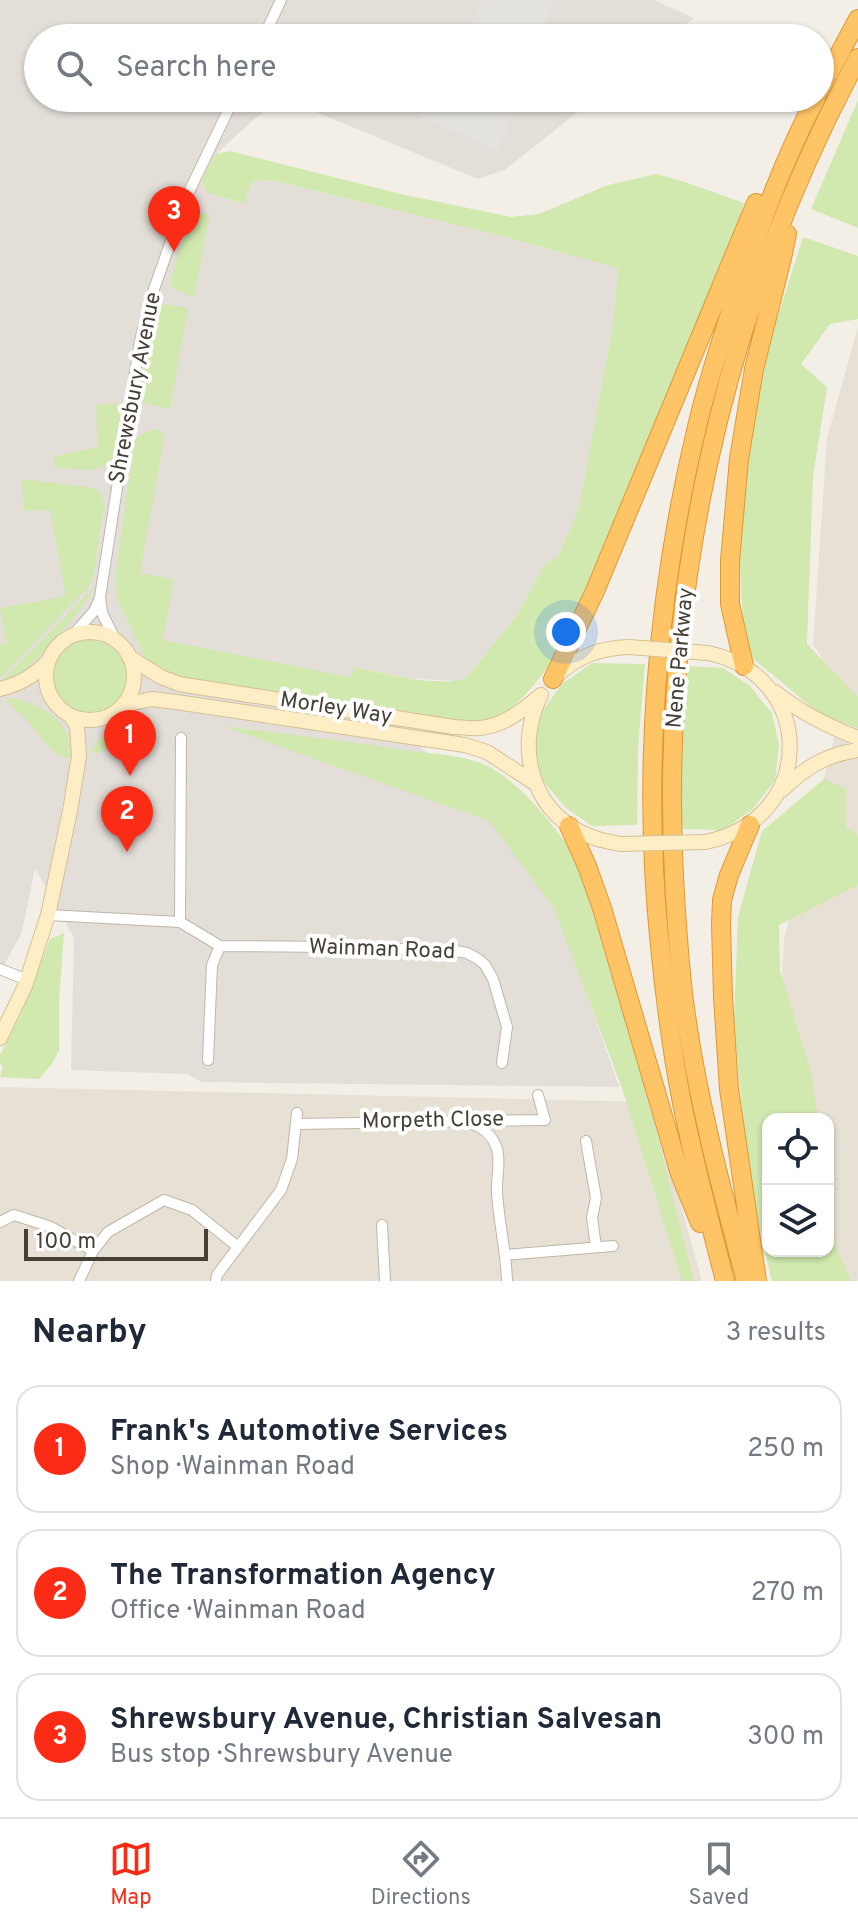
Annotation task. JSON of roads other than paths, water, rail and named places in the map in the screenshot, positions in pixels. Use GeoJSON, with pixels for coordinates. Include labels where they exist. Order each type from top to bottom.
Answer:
{"type":"FeatureCollection","features":[{"type":"Feature","properties":{"kind":"highway"},"geometry":{"type":"LineString","coordinates":[[834,64],[858,19]]}},
{"type":"Feature","properties":{"kind":"highway","name":"Nene Parkway"},"geometry":{"type":"LineString","coordinates":[[834,104],[858,58]]}},
{"type":"Feature","properties":{"kind":"highway"},"geometry":{"type":"LineString","coordinates":[[553,679],[595,591],[766,179],[784,143],[806,112]]}},
{"type":"Feature","properties":{"kind":"highway","name":"Nene Parkway"},"geometry":{"type":"LineString","coordinates":[[725,1281],[682,1102],[667,1006],[654,860],[656,699],[676,528],[696,430],[714,362],[761,221],[809,112]]}},
{"type":"Feature","properties":{"kind":"highway","name":"Nene Parkway"},"geometry":{"type":"LineString","coordinates":[[746,1281],[714,1162],[686,1020],[678,942],[671,793],[681,624],[697,518],[733,366],[795,187],[830,112]]}},
{"type":"Feature","properties":{"kind":"highway"},"geometry":{"type":"LineString","coordinates":[[744,666],[730,604],[730,561],[739,459],[754,369],[782,258],[795,187]]}},
{"type":"Feature","properties":{"kind":"highway"},"geometry":{"type":"LineString","coordinates":[[750,825],[729,875],[722,900],[721,924],[729,1089],[757,1281]]}},
{"type":"Feature","properties":{"kind":"highway"},"geometry":{"type":"LineString","coordinates":[[569,826],[602,908],[680,1174],[725,1281]]}},
{"type":"Feature","properties":{"kind":"street"},"geometry":{"type":"LineString","coordinates":[[270,24],[281,0]]}},
{"type":"Feature","properties":{"kind":"street","name":"Shrewsbury Avenue"},"geometry":{"type":"LineString","coordinates":[[72,636],[94,611],[100,597],[140,341],[154,289],[187,196],[227,112]]}},
{"type":"Feature","properties":{"kind":"street","name":"Shrewsbury Avenue"},"geometry":{"type":"LineString","coordinates":[[100,597],[102,613],[116,641]]}},
{"type":"Feature","properties":{"kind":"street"},"geometry":{"type":"LineString","coordinates":[[5,688],[25,681],[39,671],[55,649],[72,636],[94,633],[116,641],[129,657],[133,677],[129,696],[123,705],[98,725],[79,756]]}},
{"type":"Feature","properties":{"kind":"street"},"geometry":{"type":"LineString","coordinates":[[858,738],[804,713],[733,660],[708,653],[629,647],[596,651],[566,667],[553,679],[541,695],[531,721],[528,748],[536,784],[549,807],[569,826],[593,838],[620,844],[705,842],[729,836],[750,825],[795,778],[815,763],[837,753],[858,750]]}},
{"type":"Feature","properties":{"kind":"street","name":"Morley Way"},"geometry":{"type":"LineString","coordinates":[[129,657],[179,684],[454,727],[480,728],[504,722],[541,695]]}},
{"type":"Feature","properties":{"kind":"street"},"geometry":{"type":"LineString","coordinates":[[48,661],[46,683],[56,704]]}},
{"type":"Feature","properties":{"kind":"street"},"geometry":{"type":"LineString","coordinates":[[769,687],[779,703],[790,740],[787,768],[778,795]]}},
{"type":"Feature","properties":{"kind":"street"},"geometry":{"type":"LineString","coordinates":[[5,688],[42,694],[70,715],[83,720],[109,716]]}},
{"type":"Feature","properties":{"kind":"street","name":"Morley Way"},"geometry":{"type":"LineString","coordinates":[[123,705],[152,699],[465,745],[487,752],[536,784]]}},
{"type":"Feature","properties":{"kind":"street"},"geometry":{"type":"LineString","coordinates":[[0,1038],[27,980],[48,915],[79,756],[77,726],[70,715]]}},
{"type":"Feature","properties":{"kind":"street"},"geometry":{"type":"LineString","coordinates":[[180,922],[181,738]]}},
{"type":"Feature","properties":{"kind":"street"},"geometry":{"type":"LineString","coordinates":[[48,915],[180,922],[220,946],[212,965],[208,1060]]}},
{"type":"Feature","properties":{"kind":"street","name":"Wainman Road"},"geometry":{"type":"LineString","coordinates":[[220,946],[467,953],[485,965],[493,979],[507,1027],[502,1063]]}},
{"type":"Feature","properties":{"kind":"street"},"geometry":{"type":"LineString","coordinates":[[0,969],[27,980]]}},
{"type":"Feature","properties":{"kind":"street","name":"Morpeth Close"},"geometry":{"type":"LineString","coordinates":[[238,1247],[281,1190],[292,1159],[296,1118],[545,1120],[538,1095]]}},
{"type":"Feature","properties":{"kind":"street"},"geometry":{"type":"LineString","coordinates":[[461,1121],[476,1125],[490,1135],[497,1149],[497,1188],[507,1281]]}},
{"type":"Feature","properties":{"kind":"street"},"geometry":{"type":"LineString","coordinates":[[586,1141],[596,1198],[592,1218],[596,1247]]}},
{"type":"Feature","properties":{"kind":"street"},"geometry":{"type":"LineString","coordinates":[[79,1281],[93,1251],[108,1232],[164,1200],[192,1210],[238,1247],[217,1275],[216,1281]]}},
{"type":"Feature","properties":{"kind":"street"},"geometry":{"type":"LineString","coordinates":[[0,1222],[14,1215],[51,1227],[93,1251]]}},
{"type":"Feature","properties":{"kind":"street"},"geometry":{"type":"LineString","coordinates":[[382,1225],[385,1281]]}},
{"type":"Feature","properties":{"kind":"street"},"geometry":{"type":"LineString","coordinates":[[506,1255],[613,1246]]}},
{"type":"Feature","properties":{"kind":"place","name":"Shrewsbury Avenue, Christian Salvesan"},"geometry":{"type":"Point","coordinates":[174,252]}},
{"type":"Feature","properties":{"kind":"place","name":"Frank's Automotive Services"},"geometry":{"type":"Point","coordinates":[130,776]}},
{"type":"Feature","properties":{"kind":"place","name":"The Transformation Agency"},"geometry":{"type":"Point","coordinates":[127,852]}}]}
